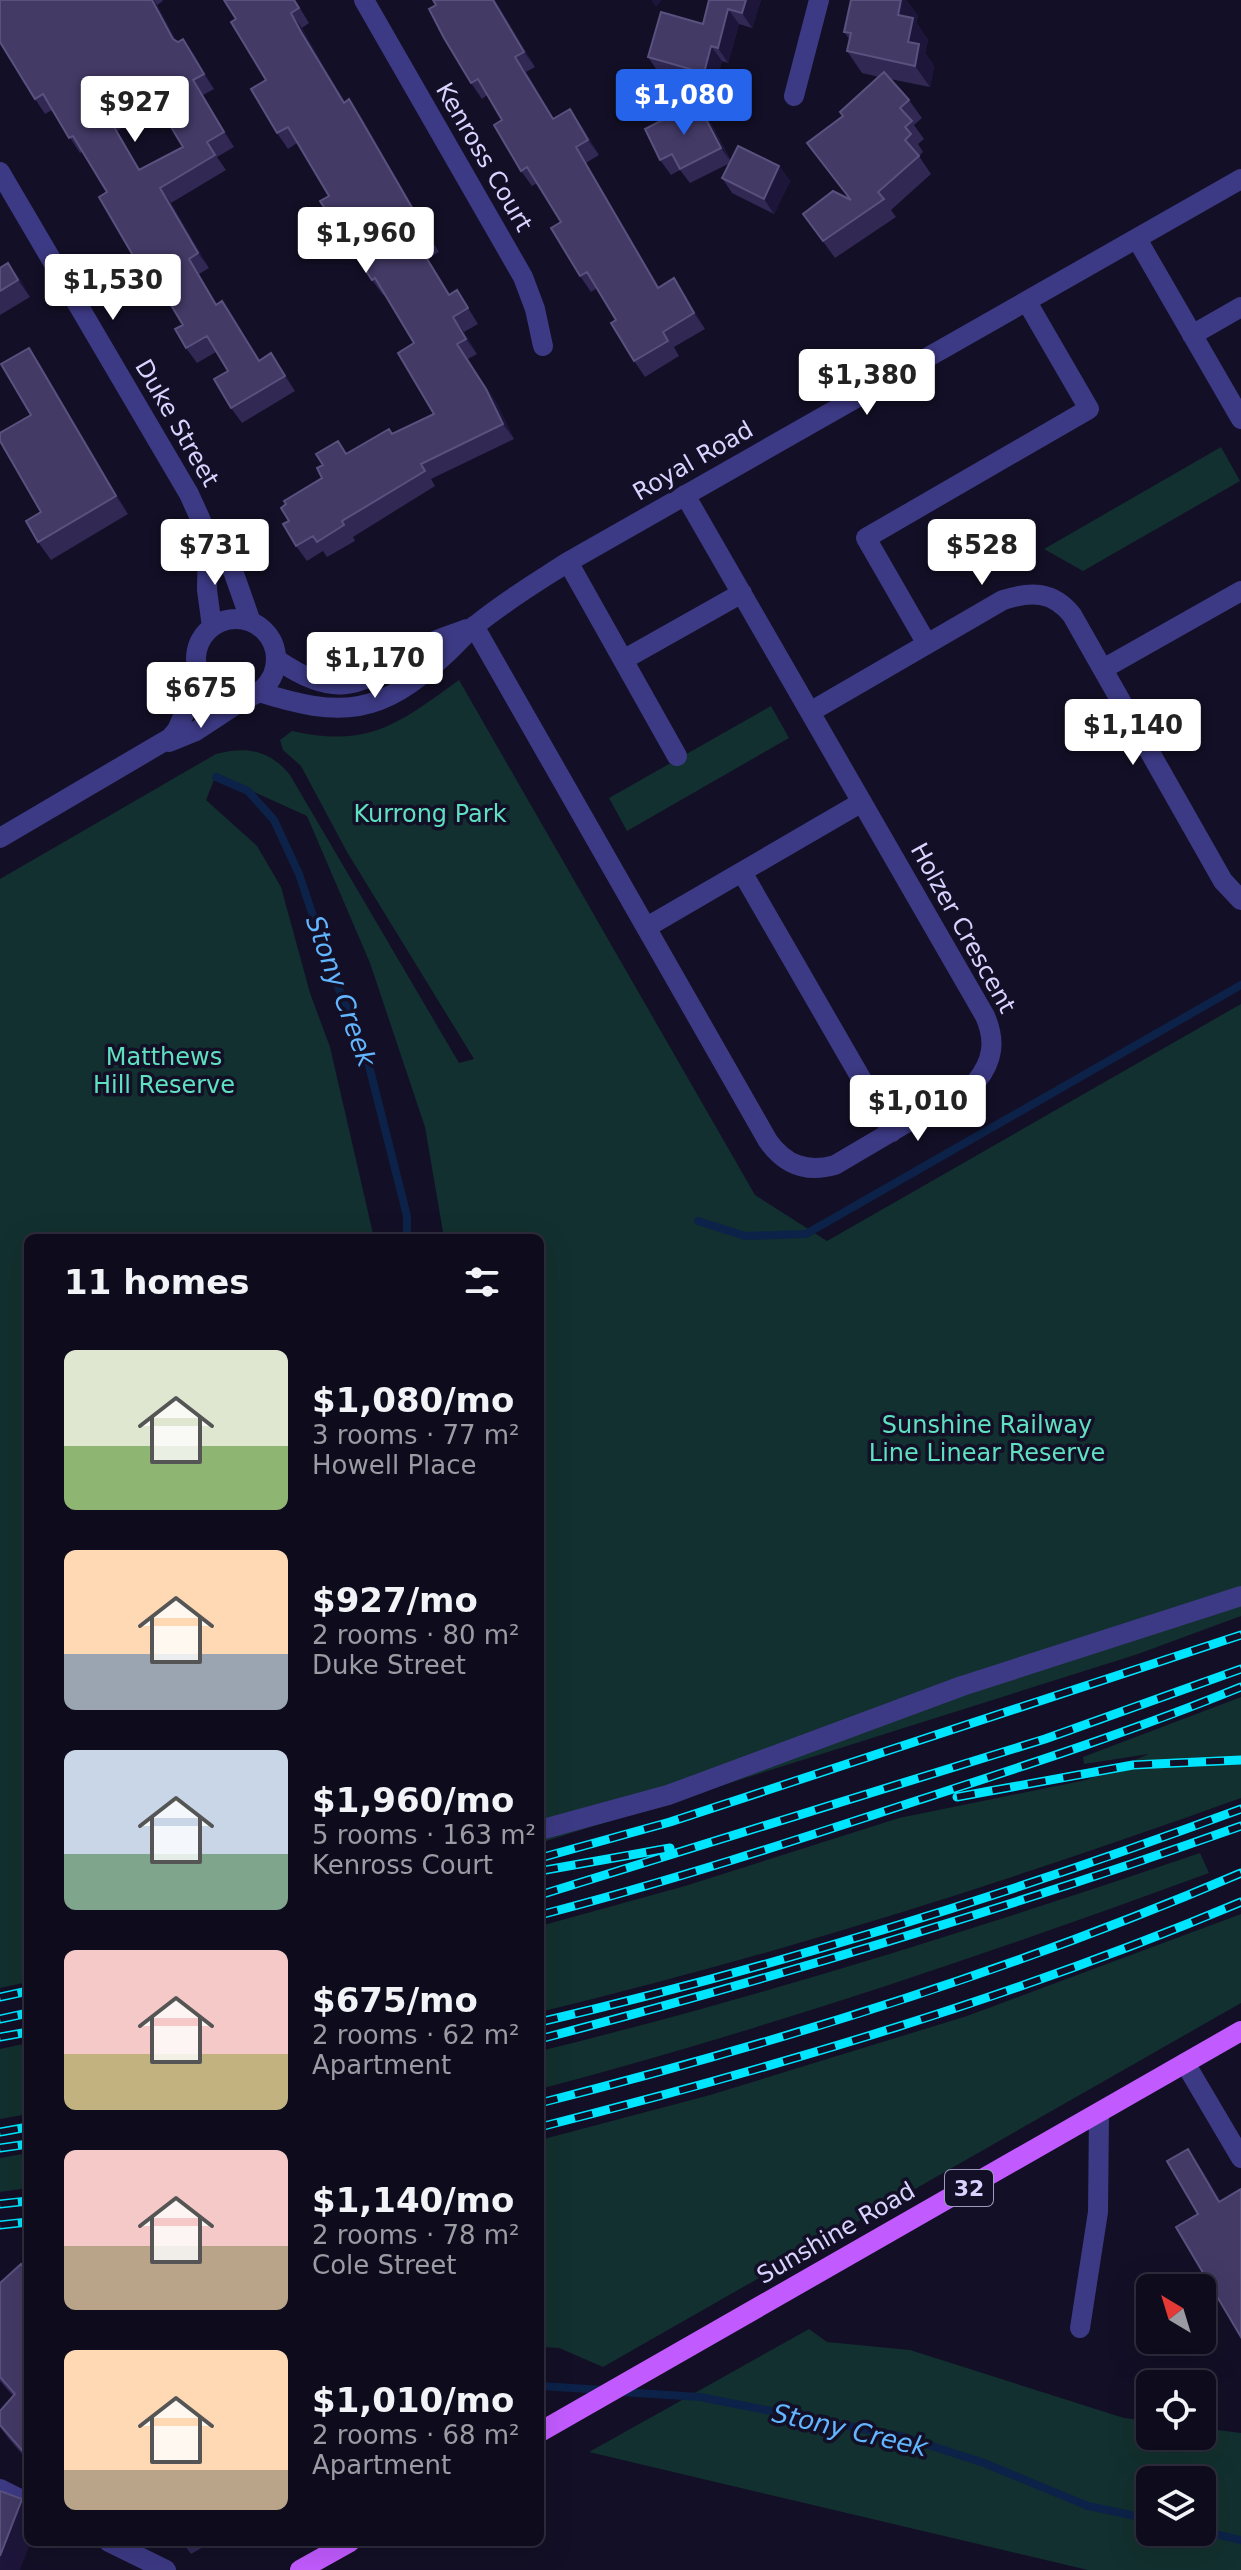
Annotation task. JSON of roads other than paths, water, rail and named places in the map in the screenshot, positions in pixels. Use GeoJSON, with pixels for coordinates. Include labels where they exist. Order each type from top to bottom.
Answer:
{"type":"FeatureCollection","features":[{"type":"Feature","properties":{"kind":"main road","name":"Sunshine Road"},"geometry":{"type":"LineString","coordinates":[[544,2429],[1241,2031]]}},
{"type":"Feature","properties":{"kind":"main road"},"geometry":{"type":"LineString","coordinates":[[300,2570],[336,2546]]}},
{"type":"Feature","properties":{"kind":"street","name":"Kenross Court"},"geometry":{"type":"LineString","coordinates":[[364,0],[523,277],[535,309],[543,346]]}},
{"type":"Feature","properties":{"kind":"street"},"geometry":{"type":"LineString","coordinates":[[794,96],[819,0]]}},
{"type":"Feature","properties":{"kind":"street","name":"Duke Street"},"geometry":{"type":"LineString","coordinates":[[0,172],[189,494],[208,536],[233,571],[251,622]]}},
{"type":"Feature","properties":{"kind":"street","name":"Royal Road"},"geometry":{"type":"LineString","coordinates":[[253,695],[315,708],[361,707],[397,692],[443,657],[474,626],[568,562],[1241,179]]}},
{"type":"Feature","properties":{"kind":"street"},"geometry":{"type":"LineString","coordinates":[[1137,239],[1241,419]]}},
{"type":"Feature","properties":{"kind":"street"},"geometry":{"type":"LineString","coordinates":[[927,644],[866,538],[1089,409],[1027,302]]}},
{"type":"Feature","properties":{"kind":"street"},"geometry":{"type":"LineString","coordinates":[[1192,335],[1241,307]]}},
{"type":"Feature","properties":{"kind":"street","name":"Holzer Crescent"},"geometry":{"type":"LineString","coordinates":[[474,626],[768,1141],[781,1156],[800,1166],[824,1168],[976,1082],[991,1057],[993,1043],[985,1016],[685,495]]}},
{"type":"Feature","properties":{"kind":"street","name":"Duke Street"},"geometry":{"type":"LineString","coordinates":[[208,536],[207,590],[212,627]]}},
{"type":"Feature","properties":{"kind":"street"},"geometry":{"type":"LineString","coordinates":[[568,562],[677,756]]}},
{"type":"Feature","properties":{"kind":"street"},"geometry":{"type":"LineString","coordinates":[[1103,669],[1241,591]]}},
{"type":"Feature","properties":{"kind":"street"},"geometry":{"type":"LineString","coordinates":[[623,660],[742,593]]}},
{"type":"Feature","properties":{"kind":"street"},"geometry":{"type":"LineString","coordinates":[[810,712],[1003,600],[1034,593],[1051,596],[1064,606],[1223,881],[1241,900]]}},
{"type":"Feature","properties":{"kind":"street"},"geometry":{"type":"LineString","coordinates":[[0,838],[157,746],[177,730],[200,677],[197,650],[212,627],[224,620],[251,622],[269,637],[276,659],[271,677],[253,695],[196,731],[157,746]]}},
{"type":"Feature","properties":{"kind":"street","name":"Royal Road"},"geometry":{"type":"LineString","coordinates":[[276,659],[302,677],[324,684],[353,683],[381,673],[428,644],[474,626]]}},
{"type":"Feature","properties":{"kind":"street"},"geometry":{"type":"LineString","coordinates":[[200,677],[219,696],[253,695]]}},
{"type":"Feature","properties":{"kind":"street"},"geometry":{"type":"LineString","coordinates":[[647,927],[862,802]]}},
{"type":"Feature","properties":{"kind":"street"},"geometry":{"type":"LineString","coordinates":[[742,872],[892,1132]]}},
{"type":"Feature","properties":{"kind":"street"},"geometry":{"type":"LineString","coordinates":[[544,1829],[668,1795],[962,1686],[1241,1596]]}},
{"type":"Feature","properties":{"kind":"street"},"geometry":{"type":"LineString","coordinates":[[1185,2063],[1241,2158]]}},
{"type":"Feature","properties":{"kind":"street"},"geometry":{"type":"LineString","coordinates":[[1080,2328],[1098,2212],[1099,2114]]}},
{"type":"Feature","properties":{"kind":"street"},"geometry":{"type":"LineString","coordinates":[[0,2489],[24,2501]]}},
{"type":"Feature","properties":{"kind":"street"},"geometry":{"type":"LineString","coordinates":[[117,2546],[166,2570]]}},
{"type":"Feature","properties":{"kind":"waterway","name":"Stony Creek"},"geometry":{"type":"LineString","coordinates":[[216,777],[248,791],[274,820],[299,874],[331,970],[366,1054],[407,1216],[407,1234]]}},
{"type":"Feature","properties":{"kind":"waterway"},"geometry":{"type":"LineString","coordinates":[[698,1221],[745,1236],[806,1234],[1241,985]]}},
{"type":"Feature","properties":{"kind":"waterway","name":"Stony Creek"},"geometry":{"type":"LineString","coordinates":[[544,2386],[603,2390]]}},
{"type":"Feature","properties":{"kind":"waterway","name":"Stony Creek"},"geometry":{"type":"LineString","coordinates":[[621,2392],[700,2397],[904,2437],[984,2463],[1088,2506],[1136,2516]]}},
{"type":"Feature","properties":{"kind":"waterway","name":"Stony Creek"},"geometry":{"type":"LineString","coordinates":[[1216,2534],[1241,2540]]}},
{"type":"Feature","properties":{"kind":"railway"},"geometry":{"type":"LineString","coordinates":[[544,1857],[670,1822],[1241,1635]]}},
{"type":"Feature","properties":{"kind":"railway"},"geometry":{"type":"LineString","coordinates":[[544,1894],[1045,1739],[1241,1669]]}},
{"type":"Feature","properties":{"kind":"railway"},"geometry":{"type":"LineString","coordinates":[[544,1914],[778,1846],[1081,1746],[1241,1687]]}},
{"type":"Feature","properties":{"kind":"railway"},"geometry":{"type":"LineString","coordinates":[[957,1797],[1133,1765],[1241,1760]]}},
{"type":"Feature","properties":{"kind":"railway"},"geometry":{"type":"LineString","coordinates":[[544,2021],[806,1953],[1069,1870],[1241,1809]]}},
{"type":"Feature","properties":{"kind":"railway"},"geometry":{"type":"LineString","coordinates":[[544,2038],[893,1940],[1241,1826]]}},
{"type":"Feature","properties":{"kind":"railway"},"geometry":{"type":"LineString","coordinates":[[544,1870],[670,1848]]}},
{"type":"Feature","properties":{"kind":"railway"},"geometry":{"type":"LineString","coordinates":[[544,2102],[718,2055],[895,2002],[1070,1941],[1241,1873]]}},
{"type":"Feature","properties":{"kind":"railway"},"geometry":{"type":"LineString","coordinates":[[544,2126],[718,2080],[895,2028],[1070,1969],[1241,1902]]}},
{"type":"Feature","properties":{"kind":"railway"},"geometry":{"type":"LineString","coordinates":[[0,1997],[24,1992]]}},
{"type":"Feature","properties":{"kind":"railway"},"geometry":{"type":"LineString","coordinates":[[0,2019],[24,2014]]}},
{"type":"Feature","properties":{"kind":"railway"},"geometry":{"type":"LineString","coordinates":[[0,2037],[24,2033]]}},
{"type":"Feature","properties":{"kind":"railway"},"geometry":{"type":"LineString","coordinates":[[0,2132],[24,2128]]}},
{"type":"Feature","properties":{"kind":"railway"},"geometry":{"type":"LineString","coordinates":[[0,2148],[24,2145]]}},
{"type":"Feature","properties":{"kind":"railway"},"geometry":{"type":"LineString","coordinates":[[0,2204],[24,2201]]}},
{"type":"Feature","properties":{"kind":"railway"},"geometry":{"type":"LineString","coordinates":[[0,2225],[24,2222]]}},
{"type":"Feature","properties":{"kind":"park label","name":"Kurrong Park"},"geometry":{"type":"Point","coordinates":[430,814]}},
{"type":"Feature","properties":{"kind":"park label","name":"Matthews Hill Reserve"},"geometry":{"type":"Point","coordinates":[164,1071]}},
{"type":"Feature","properties":{"kind":"park label","name":"Sunshine Railway Line Linear Reserve"},"geometry":{"type":"Point","coordinates":[987,1439]}}]}
